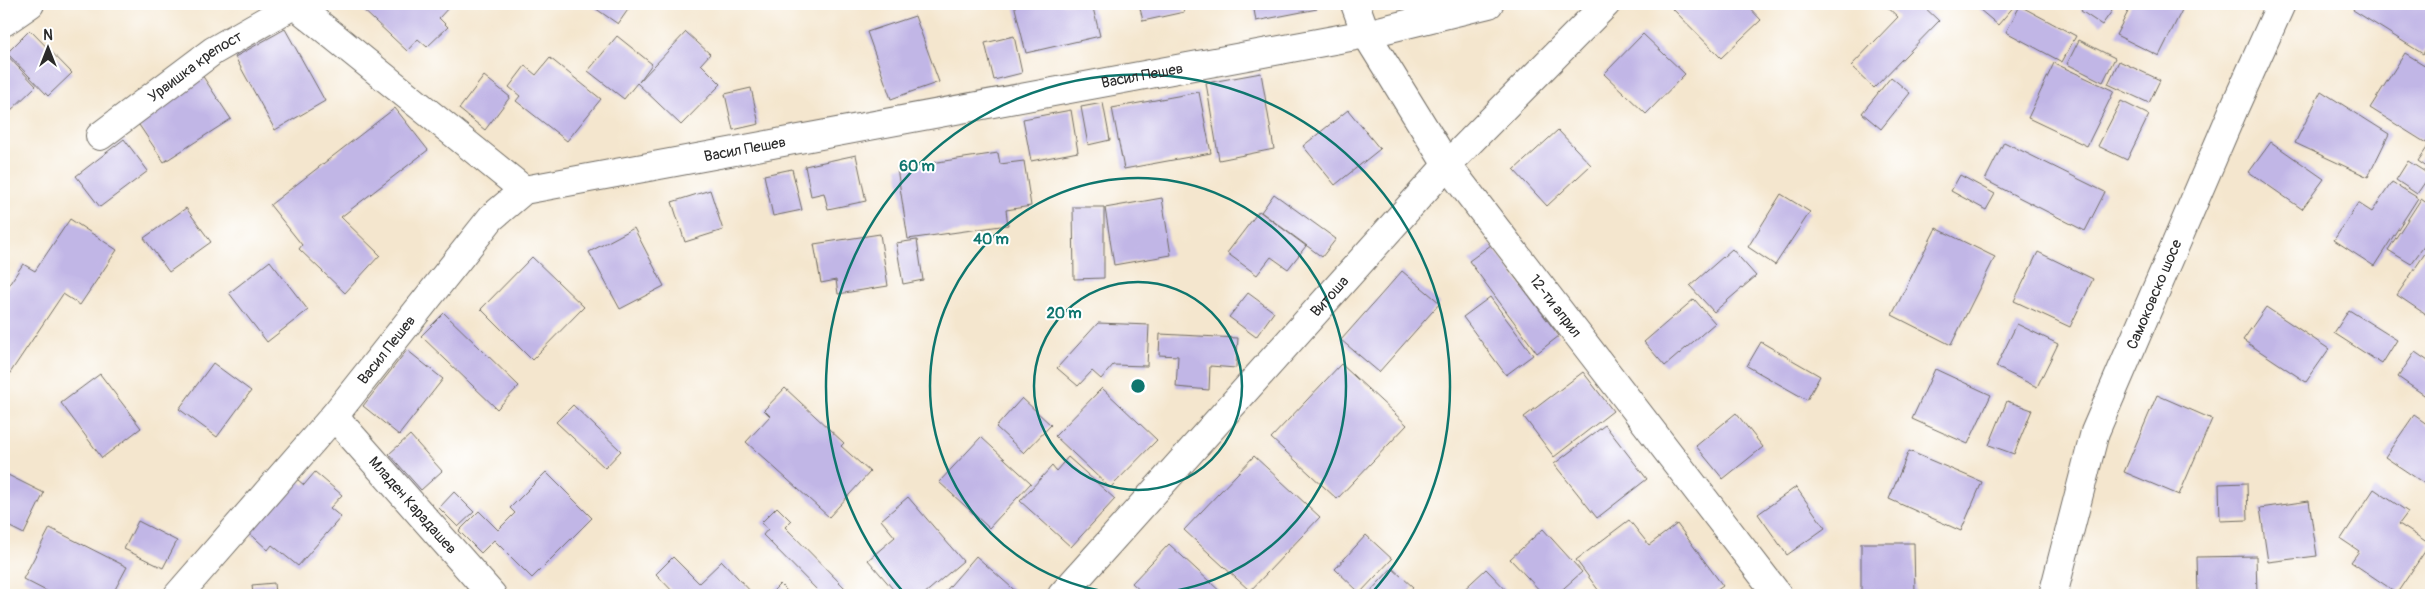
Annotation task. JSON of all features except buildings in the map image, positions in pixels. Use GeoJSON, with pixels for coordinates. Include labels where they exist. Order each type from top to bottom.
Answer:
{"type":"FeatureCollection","features":[{"type":"Feature","properties":{"kind":"street"},"geometry":{"type":"LineString","coordinates":[[4,22],[30,4]]}},
{"type":"Feature","properties":{"kind":"street"},"geometry":{"type":"LineString","coordinates":[[294,4],[524,190]]}},
{"type":"Feature","properties":{"kind":"street","name":"Урвишка крепост"},"geometry":{"type":"LineString","coordinates":[[100,136],[213,52],[294,4]]}},
{"type":"Feature","properties":{"kind":"street","name":"12-ти април"},"geometry":{"type":"LineString","coordinates":[[1356,4],[1366,34],[1447,165],[1778,595]]}},
{"type":"Feature","properties":{"kind":"street","name":"Васил Пешев"},"geometry":{"type":"LineString","coordinates":[[178,595],[334,416],[492,218],[524,190],[1366,34],[1489,4]]}},
{"type":"Feature","properties":{"kind":"street","name":"Витоша"},"geometry":{"type":"LineString","coordinates":[[1062,595],[1447,165],[1606,4]]}},
{"type":"Feature","properties":{"kind":"street","name":"Самоковско шосе"},"geometry":{"type":"LineString","coordinates":[[2053,595],[2095,432],[2235,106],[2281,4]]}},
{"type":"Feature","properties":{"kind":"street","name":"Младен Карадашев"},"geometry":{"type":"LineString","coordinates":[[334,416],[492,595]]}}]}
